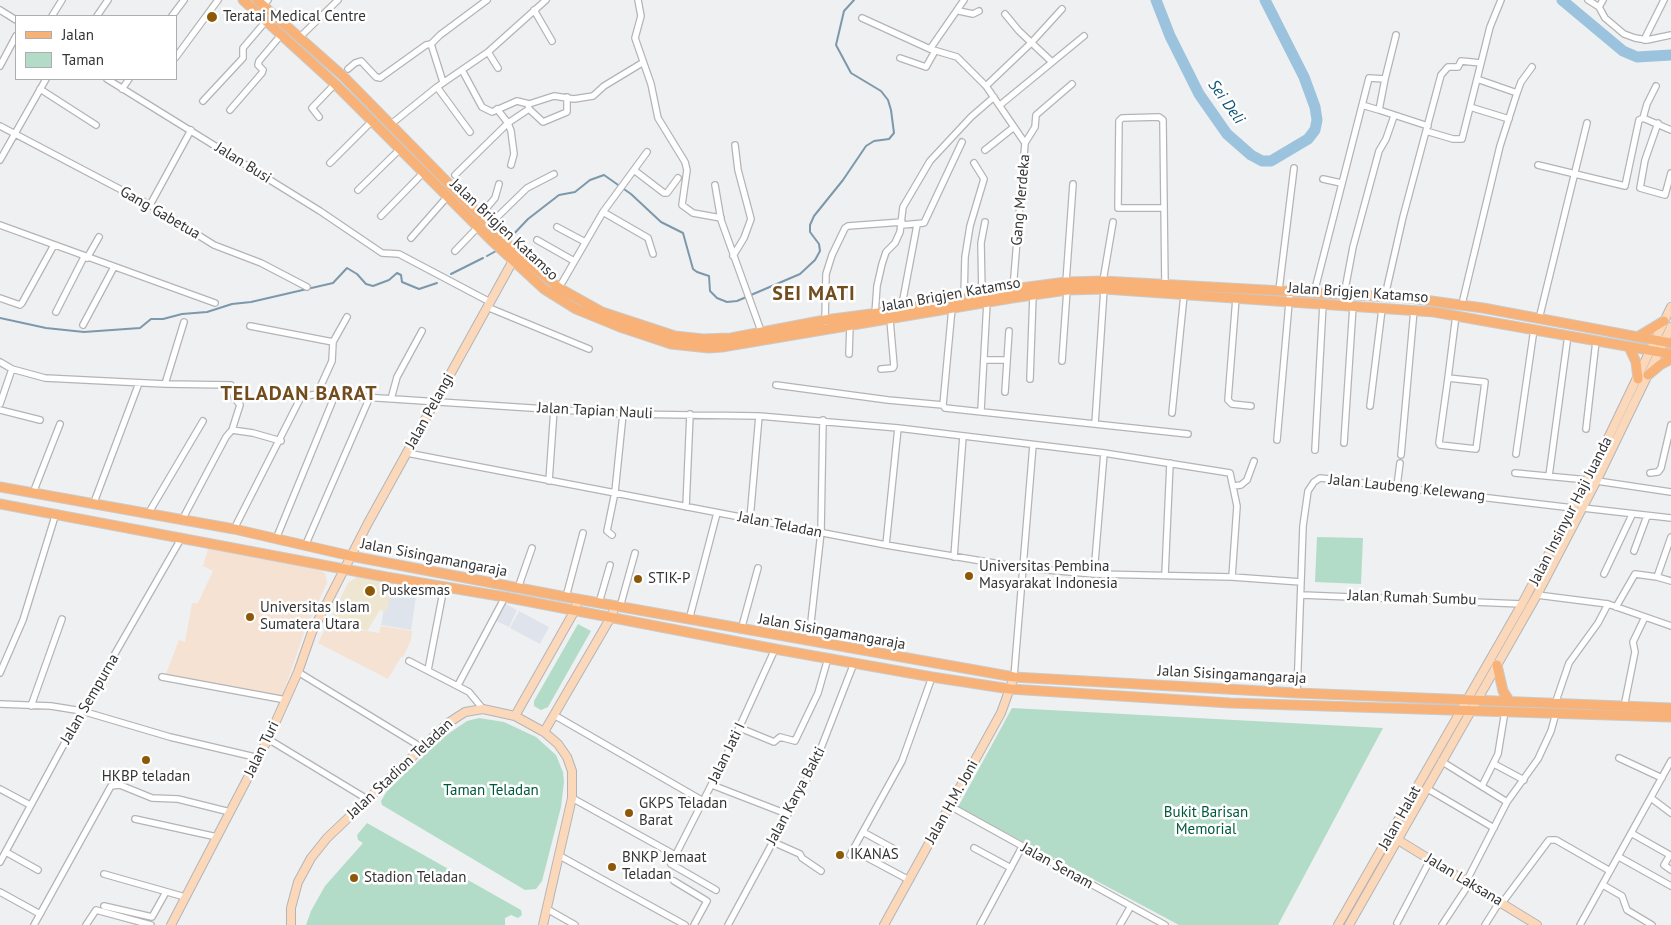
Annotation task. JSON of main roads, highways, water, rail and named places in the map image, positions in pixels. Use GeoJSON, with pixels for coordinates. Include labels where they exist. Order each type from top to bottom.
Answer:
{"type":"FeatureCollection","features":[{"type":"Feature","properties":{"kind":"main road","name":"Jalan Brigjen Katamso"},"geometry":{"type":"LineString","coordinates":[[242,0],[335,84],[447,197],[478,227],[496,239],[544,289],[566,304],[620,327],[671,344],[693,347],[722,347],[874,314],[964,298],[984,299],[1034,295],[1066,286]]}},
{"type":"Feature","properties":{"kind":"main road","name":"Jalan Brigjen Katamso"},"geometry":{"type":"LineString","coordinates":[[263,2],[343,76],[489,225],[496,239]]}},
{"type":"Feature","properties":{"kind":"main road","name":"Jalan Brigjen Katamso"},"geometry":{"type":"LineString","coordinates":[[511,254],[559,288],[602,312],[675,336],[718,339],[761,331],[825,324],[850,325],[890,320],[952,308],[1013,290],[1066,286],[1165,285],[1236,298],[1414,310],[1456,315],[1671,354]]}},
{"type":"Feature","properties":{"kind":"main road","name":"Jalan Pelangi"},"geometry":{"type":"LineString","coordinates":[[345,569],[488,305],[511,254]]}},
{"type":"Feature","properties":{"kind":"main road","name":"Jalan Brigjen Katamso"},"geometry":{"type":"LineString","coordinates":[[1104,285],[1184,295],[1194,291],[1279,290],[1385,296],[1462,304],[1663,342]]}},
{"type":"Feature","properties":{"kind":"main road","name":"Jalan Insinyur Haji Juanda"},"geometry":{"type":"LineString","coordinates":[[1460,710],[1522,604],[1588,480],[1638,379],[1655,351],[1663,342],[1671,307]]}},
{"type":"Feature","properties":{"kind":"main road"},"geometry":{"type":"LineString","coordinates":[[1639,336],[1668,324]]}},
{"type":"Feature","properties":{"kind":"main road"},"geometry":{"type":"LineString","coordinates":[[1629,347],[1636,362],[1638,379]]}},
{"type":"Feature","properties":{"kind":"main road","name":"Jalan Insinyur Haji Juanda"},"geometry":{"type":"LineString","coordinates":[[1471,710],[1537,595],[1597,481],[1648,375],[1655,351]]}},
{"type":"Feature","properties":{"kind":"main road"},"geometry":{"type":"LineString","coordinates":[[1648,375],[1671,359]]}},
{"type":"Feature","properties":{"kind":"main road","name":"Jalan Sisingamangaraja"},"geometry":{"type":"LineString","coordinates":[[0,487],[234,530],[306,544],[351,556],[741,630],[1014,676],[1297,693],[1510,702],[1555,708],[1671,717]]}},
{"type":"Feature","properties":{"kind":"main road","name":"Jalan Sisingamangaraja"},"geometry":{"type":"LineString","coordinates":[[0,504],[575,610],[775,649],[1010,689],[1297,704],[1460,710],[1671,708]]}},
{"type":"Feature","properties":{"kind":"main road","name":"Jalan Turi"},"geometry":{"type":"LineString","coordinates":[[171,925],[259,758],[298,672],[312,632],[345,569]]}},
{"type":"Feature","properties":{"kind":"main road"},"geometry":{"type":"LineString","coordinates":[[515,716],[575,610],[578,599]]}},
{"type":"Feature","properties":{"kind":"main road"},"geometry":{"type":"LineString","coordinates":[[544,732],[618,606]]}},
{"type":"Feature","properties":{"kind":"main road"},"geometry":{"type":"LineString","coordinates":[[1497,665],[1501,684],[1510,702]]}},
{"type":"Feature","properties":{"kind":"main road","name":"Jalan H.M. Joni"},"geometry":{"type":"LineString","coordinates":[[884,925],[1001,713],[1014,676]]}},
{"type":"Feature","properties":{"kind":"main road"},"geometry":{"type":"LineString","coordinates":[[1170,686],[1170,698]]}},
{"type":"Feature","properties":{"kind":"main road"},"geometry":{"type":"LineString","coordinates":[[1297,693],[1297,704]]}},
{"type":"Feature","properties":{"kind":"main road","name":"Jalan Stadion Teladan"},"geometry":{"type":"LineString","coordinates":[[291,925],[291,908],[298,882],[310,858],[327,838],[448,722],[465,712],[483,709],[515,716],[544,732],[558,744],[567,757],[572,771],[572,798],[543,925]]}},
{"type":"Feature","properties":{"kind":"main road","name":"Jalan Halat"},"geometry":{"type":"LineString","coordinates":[[1338,925],[1460,710]]}},
{"type":"Feature","properties":{"kind":"main road","name":"Jalan Halat"},"geometry":{"type":"LineString","coordinates":[[1349,925],[1471,710]]}},
{"type":"Feature","properties":{"kind":"main road","name":"Jalan Laksana"},"geometry":{"type":"LineString","coordinates":[[1398,840],[1537,925]]}},
{"type":"Feature","properties":{"kind":"waterway"},"geometry":{"type":"LineString","coordinates":[[509,239],[528,219],[559,195],[575,192],[590,180],[604,175],[631,194],[661,222],[683,233],[693,269],[709,276],[710,291],[717,298],[727,302],[737,301],[800,274],[815,260],[820,251],[819,244],[810,232],[810,225],[814,216],[843,180],[866,146],[874,141],[889,139],[894,133],[888,100],[881,91],[851,73],[836,45],[844,11],[854,0]]}},
{"type":"Feature","properties":{"kind":"waterway","name":"Sei Deli"},"geometry":{"type":"LineString","coordinates":[[1156,0],[1170,36],[1199,94],[1227,134],[1251,155],[1262,161],[1271,161],[1308,139],[1315,130],[1317,120],[1315,107],[1304,77],[1265,0]]}},
{"type":"Feature","properties":{"kind":"waterway","name":"Sei Deli"},"geometry":{"type":"LineString","coordinates":[[1562,0],[1623,51],[1637,57],[1671,55]]}},
{"type":"Feature","properties":{"kind":"waterway"},"geometry":{"type":"LineString","coordinates":[[487,256],[496,251]]}},
{"type":"Feature","properties":{"kind":"waterway"},"geometry":{"type":"LineString","coordinates":[[451,274],[483,258]]}},
{"type":"Feature","properties":{"kind":"waterway"},"geometry":{"type":"LineString","coordinates":[[0,318],[46,328],[84,332],[140,328],[151,319],[207,312],[232,304],[251,302],[333,283],[347,268],[357,274],[366,284],[373,286],[389,280],[397,273],[401,275],[402,282],[419,289],[437,283]]}},
{"type":"Feature","properties":{"kind":"place","name":"Teratai Medical Centre"},"geometry":{"type":"Point","coordinates":[212,17]}},
{"type":"Feature","properties":{"kind":"place","name":"Universitas Pembina Masyarakat Indonesia"},"geometry":{"type":"Point","coordinates":[969,576]}},
{"type":"Feature","properties":{"kind":"place","name":"STIK-P"},"geometry":{"type":"Point","coordinates":[638,579]}},
{"type":"Feature","properties":{"kind":"place","name":"Puskesmas"},"geometry":{"type":"Point","coordinates":[370,591]}},
{"type":"Feature","properties":{"kind":"place","name":"Universitas Islam Sumatera Utara"},"geometry":{"type":"Point","coordinates":[250,617]}},
{"type":"Feature","properties":{"kind":"place","name":"HKBP teladan"},"geometry":{"type":"Point","coordinates":[146,760]}},
{"type":"Feature","properties":{"kind":"place","name":"GKPS Teladan Barat"},"geometry":{"type":"Point","coordinates":[629,813]}},
{"type":"Feature","properties":{"kind":"place","name":"IKANAS"},"geometry":{"type":"Point","coordinates":[840,855]}},
{"type":"Feature","properties":{"kind":"place","name":"BNKP Jemaat Teladan"},"geometry":{"type":"Point","coordinates":[612,867]}},
{"type":"Feature","properties":{"kind":"place","name":"Stadion Teladan"},"geometry":{"type":"Point","coordinates":[354,878]}},
{"type":"Feature","properties":{"kind":"district","name":"SEI MATI"},"geometry":{"type":"Point","coordinates":[814,294]}},
{"type":"Feature","properties":{"kind":"district","name":"TELADAN BARAT"},"geometry":{"type":"Point","coordinates":[299,394]}},
{"type":"Feature","properties":{"kind":"park label","name":"Taman Teladan"},"geometry":{"type":"Point","coordinates":[491,791]}},
{"type":"Feature","properties":{"kind":"park label","name":"Bukit Barisan Memorial"},"geometry":{"type":"Point","coordinates":[1206,822]}}]}
